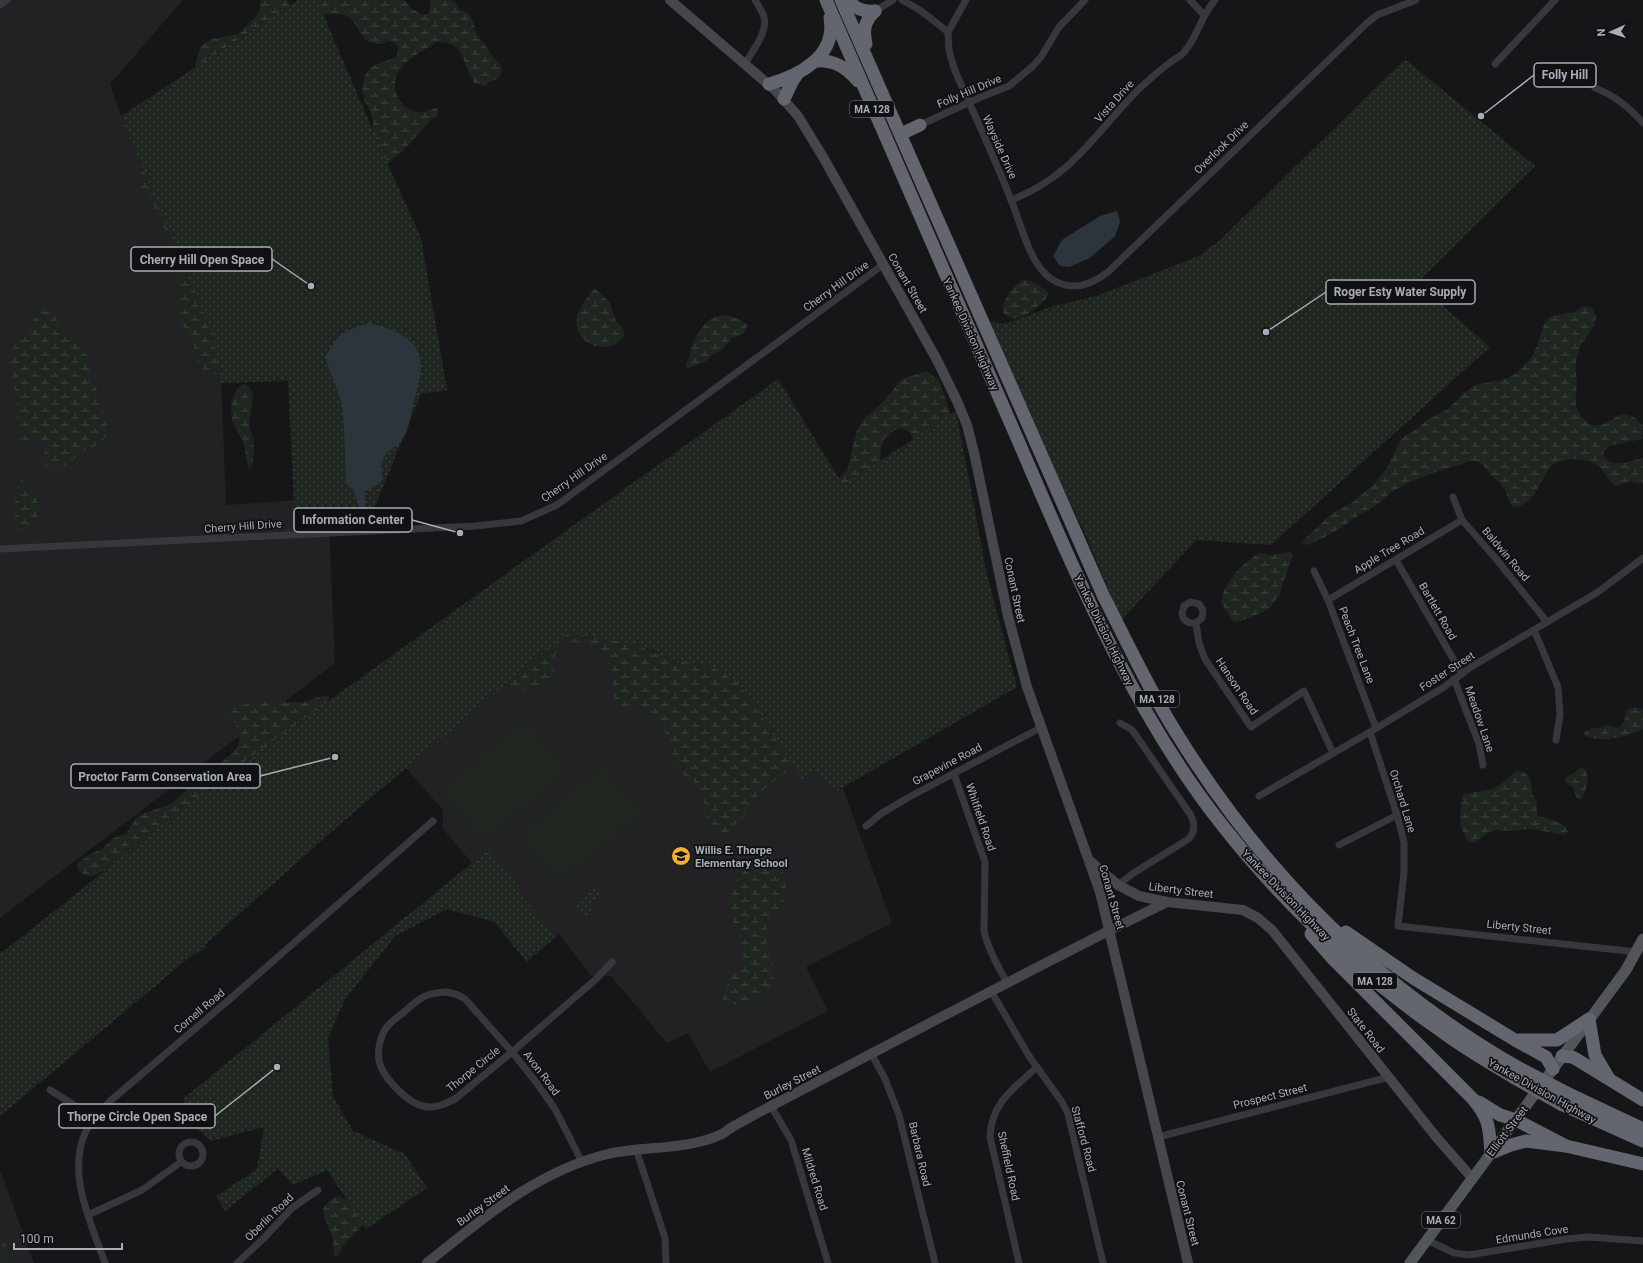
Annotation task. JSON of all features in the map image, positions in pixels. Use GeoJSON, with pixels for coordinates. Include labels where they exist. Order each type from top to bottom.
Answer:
{"type":"FeatureCollection","features":[{"type":"Feature","properties":{"kind":"highway","name":"Yankee Division Highway"},"geometry":{"type":"LineString","coordinates":[[841,0],[871,65],[1106,602],[1138,665],[1177,734],[1255,845],[1313,910],[1376,969],[1415,1000],[1515,1072]]}},
{"type":"Feature","properties":{"kind":"highway"},"geometry":{"type":"LineString","coordinates":[[848,0],[855,7],[861,10],[875,11]]}},
{"type":"Feature","properties":{"kind":"highway","name":"Yankee Division Highway"},"geometry":{"type":"LineString","coordinates":[[827,2],[863,88],[1062,542],[1107,639],[1139,700],[1173,757],[1220,824],[1254,864],[1311,923],[1365,973],[1401,1002],[1441,1031],[1643,1141]]}},
{"type":"Feature","properties":{"kind":"highway"},"geometry":{"type":"LineString","coordinates":[[768,84],[798,73],[815,61],[830,41],[831,22],[827,2]]}},
{"type":"Feature","properties":{"kind":"highway"},"geometry":{"type":"LineString","coordinates":[[871,65],[864,29],[868,17],[875,11]]}},
{"type":"Feature","properties":{"kind":"highway"},"geometry":{"type":"LineString","coordinates":[[815,61],[828,61],[842,66],[852,74],[863,88]]}},
{"type":"Feature","properties":{"kind":"highway"},"geometry":{"type":"LineString","coordinates":[[784,99],[798,73]]}},
{"type":"Feature","properties":{"kind":"highway"},"geometry":{"type":"LineString","coordinates":[[901,134],[920,125]]}},
{"type":"Feature","properties":{"kind":"highway"},"geometry":{"type":"LineString","coordinates":[[1255,845],[1322,912],[1342,929],[1413,978],[1515,1040],[1546,1057],[1553,1069]]}},
{"type":"Feature","properties":{"kind":"highway"},"geometry":{"type":"LineString","coordinates":[[1254,864],[1274,893],[1333,959],[1473,1099],[1483,1111],[1488,1121],[1491,1153],[1511,1144],[1526,1141],[1566,1146],[1643,1164]]}},
{"type":"Feature","properties":{"kind":"highway"},"geometry":{"type":"LineString","coordinates":[[1515,1040],[1557,1040],[1589,1019],[1595,1055],[1608,1077]]}},
{"type":"Feature","properties":{"kind":"highway"},"geometry":{"type":"LineString","coordinates":[[1562,1056],[1572,1057],[1608,1077],[1643,1100]]}},
{"type":"Feature","properties":{"kind":"highway"},"geometry":{"type":"LineString","coordinates":[[1473,1099],[1500,1115],[1516,1120],[1566,1146]]}},
{"type":"Feature","properties":{"kind":"highway","name":"Yankee Division Highway"},"geometry":{"type":"LineString","coordinates":[[1564,1099],[1643,1129]]}},
{"type":"Feature","properties":{"kind":"main road","name":"Conant Street"},"geometry":{"type":"LineString","coordinates":[[670,0],[784,99],[811,136],[937,360],[967,425],[1015,646],[1027,687],[1100,892],[1188,1263]]}},
{"type":"Feature","properties":{"kind":"main road","name":"Liberty Street"},"geometry":{"type":"LineString","coordinates":[[1090,861],[1118,885],[1139,896],[1167,902],[1234,908]]}},
{"type":"Feature","properties":{"kind":"main road","name":"Burley Street"},"geometry":{"type":"LineString","coordinates":[[426,1263],[500,1206],[531,1185],[569,1167],[605,1155],[636,1149],[701,1141],[722,1134],[771,1106],[872,1055],[1008,982],[1167,902]]}},
{"type":"Feature","properties":{"kind":"main road","name":"State Road"},"geometry":{"type":"LineString","coordinates":[[1234,908],[1252,913],[1272,930],[1453,1158],[1472,1178]]}},
{"type":"Feature","properties":{"kind":"main road","name":"Elliott Street"},"geometry":{"type":"LineString","coordinates":[[1410,1263],[1626,970],[1643,939]]}},
{"type":"Feature","properties":{"kind":"street"},"geometry":{"type":"LineString","coordinates":[[0,5],[7,0]]}},
{"type":"Feature","properties":{"kind":"street"},"geometry":{"type":"LineString","coordinates":[[744,64],[762,34],[764,25],[764,17],[755,0]]}},
{"type":"Feature","properties":{"kind":"street"},"geometry":{"type":"LineString","coordinates":[[875,11],[893,0]]}},
{"type":"Feature","properties":{"kind":"street"},"geometry":{"type":"LineString","coordinates":[[902,0],[920,10],[948,32],[966,0]]}},
{"type":"Feature","properties":{"kind":"street","name":"Folly Hill Drive"},"geometry":{"type":"LineString","coordinates":[[920,125],[968,102],[1009,86],[1041,57],[1059,27],[1086,0]]}},
{"type":"Feature","properties":{"kind":"street"},"geometry":{"type":"LineString","coordinates":[[1190,0],[1204,15]]}},
{"type":"Feature","properties":{"kind":"street","name":"Vista Drive"},"geometry":{"type":"LineString","coordinates":[[1011,200],[1042,186],[1062,172],[1087,147],[1141,87],[1183,53],[1192,41],[1204,15],[1215,0]]}},
{"type":"Feature","properties":{"kind":"street","name":"Overlook Drive"},"geometry":{"type":"LineString","coordinates":[[1040,268],[1049,278],[1062,285],[1073,287],[1098,280],[1367,23],[1377,15],[1416,0]]}},
{"type":"Feature","properties":{"kind":"street"},"geometry":{"type":"LineString","coordinates":[[1495,64],[1555,0]]}},
{"type":"Feature","properties":{"kind":"street","name":"Wayside Drive"},"geometry":{"type":"LineString","coordinates":[[948,32],[951,60],[1011,200],[1031,252],[1040,268]]}},
{"type":"Feature","properties":{"kind":"street"},"geometry":{"type":"LineString","coordinates":[[1595,88],[1609,93],[1635,114],[1643,123]]}},
{"type":"Feature","properties":{"kind":"street","name":"Cherry Hill Drive"},"geometry":{"type":"LineString","coordinates":[[0,549],[475,526],[521,521],[540,514],[557,505],[884,264]]}},
{"type":"Feature","properties":{"kind":"street","name":"Baldwin Road"},"geometry":{"type":"LineString","coordinates":[[1453,497],[1462,520],[1547,622]]}},
{"type":"Feature","properties":{"kind":"street","name":"Apple Tree Road"},"geometry":{"type":"LineString","coordinates":[[1328,600],[1462,520]]}},
{"type":"Feature","properties":{"kind":"street","name":"Foster Street"},"geometry":{"type":"LineString","coordinates":[[1259,796],[1283,784],[1373,730],[1606,586],[1643,558]]}},
{"type":"Feature","properties":{"kind":"street","name":"Bartlett Road"},"geometry":{"type":"LineString","coordinates":[[1396,560],[1462,674]]}},
{"type":"Feature","properties":{"kind":"street","name":"Peach Tree Lane"},"geometry":{"type":"LineString","coordinates":[[1314,571],[1328,600],[1373,730]]}},
{"type":"Feature","properties":{"kind":"street","name":"Hanson Road"},"geometry":{"type":"LineString","coordinates":[[1196,623],[1199,643],[1205,659],[1251,727],[1304,691],[1333,753]]}},
{"type":"Feature","properties":{"kind":"street"},"geometry":{"type":"LineString","coordinates":[[1534,630],[1558,687],[1560,715],[1556,740]]}},
{"type":"Feature","properties":{"kind":"street","name":"Meadow Lane"},"geometry":{"type":"LineString","coordinates":[[1454,679],[1478,744],[1483,765]]}},
{"type":"Feature","properties":{"kind":"street"},"geometry":{"type":"LineString","coordinates":[[1118,885],[1132,874],[1191,837],[1194,824],[1190,814],[1135,734],[1131,729],[1120,722]]}},
{"type":"Feature","properties":{"kind":"street","name":"Grapevine Road"},"geometry":{"type":"LineString","coordinates":[[866,826],[882,813],[1042,727]]}},
{"type":"Feature","properties":{"kind":"street","name":"Orchard Lane"},"geometry":{"type":"LineString","coordinates":[[1373,730],[1402,829],[1404,856],[1398,926]]}},
{"type":"Feature","properties":{"kind":"street","name":"Whitfield Road"},"geometry":{"type":"LineString","coordinates":[[954,774],[985,862],[984,930],[986,939],[1000,970],[1008,982]]}},
{"type":"Feature","properties":{"kind":"street"},"geometry":{"type":"LineString","coordinates":[[1339,845],[1397,815]]}},
{"type":"Feature","properties":{"kind":"street","name":"Cornell Road"},"geometry":{"type":"LineString","coordinates":[[105,1263],[82,1195],[79,1176],[81,1145],[86,1131],[95,1118],[109,1102],[230,999],[433,821]]}},
{"type":"Feature","properties":{"kind":"street","name":"Liberty Street"},"geometry":{"type":"LineString","coordinates":[[1398,926],[1637,952]]}},
{"type":"Feature","properties":{"kind":"street","name":"Avon Road"},"geometry":{"type":"LineString","coordinates":[[582,1162],[555,1109],[512,1052],[595,980],[612,962]]}},
{"type":"Feature","properties":{"kind":"street","name":"Stafford Road"},"geometry":{"type":"LineString","coordinates":[[991,991],[1029,1056],[1062,1102],[1068,1114],[1103,1263]]}},
{"type":"Feature","properties":{"kind":"street","name":"Thorpe Circle"},"geometry":{"type":"LineString","coordinates":[[447,992],[465,999],[512,1052],[455,1099],[434,1107],[414,1103],[404,1096],[391,1082],[381,1067],[379,1047],[386,1028],[419,999],[428,994],[447,992]]}},
{"type":"Feature","properties":{"kind":"street","name":"Barbara Road"},"geometry":{"type":"LineString","coordinates":[[872,1055],[885,1079],[899,1115],[935,1263]]}},
{"type":"Feature","properties":{"kind":"street","name":"Sheffield Road"},"geometry":{"type":"LineString","coordinates":[[1019,1263],[990,1137],[990,1127],[993,1116],[1001,1100],[1037,1067]]}},
{"type":"Feature","properties":{"kind":"street","name":"Prospect Street"},"geometry":{"type":"LineString","coordinates":[[1158,1137],[1389,1077]]}},
{"type":"Feature","properties":{"kind":"street"},"geometry":{"type":"LineString","coordinates":[[50,1090],[95,1118]]}},
{"type":"Feature","properties":{"kind":"street","name":"Mildred Road"},"geometry":{"type":"LineString","coordinates":[[771,1106],[791,1140],[828,1263]]}},
{"type":"Feature","properties":{"kind":"street"},"geometry":{"type":"LineString","coordinates":[[636,1149],[665,1238],[666,1263]]}},
{"type":"Feature","properties":{"kind":"street"},"geometry":{"type":"LineString","coordinates":[[88,1215],[142,1190],[182,1162]]}},
{"type":"Feature","properties":{"kind":"street","name":"Oberlin Road"},"geometry":{"type":"LineString","coordinates":[[237,1263],[263,1240],[292,1208],[318,1190]]}},
{"type":"Feature","properties":{"kind":"street","name":"Edmunds Cove"},"geometry":{"type":"LineString","coordinates":[[1427,1240],[1454,1253],[1469,1254],[1588,1237],[1643,1241]]}},
{"type":"Feature","properties":{"kind":"shaded area"},"geometry":{"type":"Polygon","coordinates":[[[0,0],[183,0],[110,84],[121,116],[213,335],[221,375],[226,505],[328,498],[335,663],[0,918],[0,0]]]}},
{"type":"Feature","properties":{"kind":"shaded area"},"geometry":{"type":"Polygon","coordinates":[[[1117,211],[1120,222],[1115,236],[1090,258],[1069,267],[1060,266],[1053,256],[1062,240],[1100,216],[1117,211]]]}},
{"type":"Feature","properties":{"kind":"shaded area"},"geometry":{"type":"Polygon","coordinates":[[[370,323],[400,334],[408,339],[419,354],[421,364],[419,382],[407,431],[400,443],[389,451],[384,457],[381,469],[382,480],[380,483],[365,491],[365,510],[361,514],[354,492],[346,483],[342,404],[325,357],[341,335],[345,332],[370,323]]]}},
{"type":"Feature","properties":{"kind":"shaded area","name":"Willis E. Thorpe Elementary School"},"geometry":{"type":"Polygon","coordinates":[[[564,635],[639,645],[753,702],[802,780],[815,772],[835,792],[843,788],[892,923],[806,967],[828,1011],[710,1072],[688,1033],[667,1043],[611,976],[591,976],[559,934],[557,936],[522,897],[488,850],[472,863],[443,829],[443,810],[406,768],[564,635]]]}},
{"type":"Feature","properties":{"kind":"shaded area"},"geometry":{"type":"Polygon","coordinates":[[[0,1170],[34,1263],[0,1263],[0,1170]]]}},
{"type":"Feature","properties":{"kind":"green space"},"geometry":{"type":"Polygon","coordinates":[[[262,0],[288,0],[290,11],[208,86],[195,64],[201,46],[212,39],[238,34],[258,14],[262,0]]]}},
{"type":"Feature","properties":{"kind":"green space"},"geometry":{"type":"Polygon","coordinates":[[[298,0],[317,0],[421,238],[447,390],[421,394],[369,521],[295,524],[288,381],[221,383],[213,335],[121,116],[298,0]]]}},
{"type":"Feature","properties":{"kind":"green space"},"geometry":{"type":"Polygon","coordinates":[[[305,0],[404,0],[411,8],[423,15],[429,12],[429,0],[451,0],[455,2],[459,9],[468,13],[474,23],[475,31],[500,64],[502,71],[498,79],[489,82],[485,86],[474,83],[458,48],[449,43],[443,42],[436,42],[404,64],[397,74],[395,81],[395,87],[400,100],[404,106],[417,112],[437,108],[438,116],[431,120],[403,151],[392,159],[221,375],[212,373],[206,371],[198,363],[195,352],[194,337],[179,323],[180,284],[175,252],[154,206],[142,190],[140,176],[142,162],[372,137],[373,122],[370,110],[365,102],[362,89],[364,78],[367,71],[373,66],[396,57],[398,52],[397,46],[391,41],[380,44],[369,42],[363,37],[353,21],[345,15],[320,14],[305,0]]]}},
{"type":"Feature","properties":{"kind":"green space"},"geometry":{"type":"Polygon","coordinates":[[[1405,59],[1535,166],[1417,283],[1490,347],[1271,545],[1197,540],[1121,620],[1087,538],[1039,437],[987,321],[1005,324],[1053,306],[1096,296],[1199,256],[1218,242],[1405,59]]]}},
{"type":"Feature","properties":{"kind":"green space"},"geometry":{"type":"Polygon","coordinates":[[[1024,280],[1034,282],[1040,286],[1048,292],[1048,296],[1032,311],[1013,319],[1006,315],[1003,311],[1004,302],[1013,288],[1024,280]]]}},
{"type":"Feature","properties":{"kind":"green space"},"geometry":{"type":"Polygon","coordinates":[[[596,289],[610,303],[616,321],[623,329],[625,335],[618,342],[610,346],[594,346],[586,342],[580,335],[577,327],[577,317],[580,310],[593,290],[596,289]]]}},
{"type":"Feature","properties":{"kind":"green space"},"geometry":{"type":"Polygon","coordinates":[[[1584,306],[1592,308],[1596,316],[1593,325],[1577,354],[1576,405],[1582,417],[1590,424],[1597,426],[1621,415],[1627,414],[1635,418],[1643,426],[1642,439],[1609,446],[1604,453],[1604,456],[1608,460],[1617,463],[1643,458],[1643,484],[1629,481],[1617,486],[1612,483],[1596,464],[1578,459],[1565,460],[1550,467],[1537,490],[1525,504],[1513,507],[1504,488],[1491,474],[1479,462],[1470,461],[1424,476],[1401,486],[1375,506],[1327,536],[1306,545],[1302,544],[1306,538],[1331,514],[1353,502],[1373,485],[1387,468],[1400,441],[1406,435],[1414,431],[1427,420],[1446,410],[1459,399],[1461,395],[1475,385],[1509,378],[1512,376],[1531,358],[1544,325],[1549,318],[1555,315],[1574,312],[1584,306]]]}},
{"type":"Feature","properties":{"kind":"green space"},"geometry":{"type":"Polygon","coordinates":[[[40,309],[55,316],[61,327],[88,356],[91,379],[98,392],[100,404],[107,421],[108,431],[104,439],[99,444],[80,454],[64,466],[55,469],[43,465],[46,445],[45,441],[36,440],[20,443],[17,429],[17,397],[9,353],[30,326],[40,309]]]}},
{"type":"Feature","properties":{"kind":"green space"},"geometry":{"type":"Polygon","coordinates":[[[728,315],[748,325],[743,334],[732,338],[722,350],[713,354],[706,361],[687,369],[686,364],[692,346],[701,329],[711,319],[718,316],[728,315]]]}},
{"type":"Feature","properties":{"kind":"green space"},"geometry":{"type":"Polygon","coordinates":[[[926,371],[939,380],[955,429],[960,439],[966,464],[965,470],[971,501],[974,506],[974,514],[821,736],[786,772],[760,792],[745,814],[728,833],[718,833],[711,830],[703,807],[704,800],[702,794],[693,781],[683,775],[676,765],[664,728],[641,707],[628,709],[617,702],[614,694],[613,677],[609,670],[608,661],[602,650],[586,643],[565,642],[557,651],[555,656],[554,681],[544,687],[530,687],[523,690],[518,690],[514,688],[500,672],[553,630],[633,641],[651,653],[660,653],[847,470],[857,430],[865,418],[884,401],[902,379],[926,371]],[[900,428],[893,431],[884,439],[881,448],[878,481],[925,462],[910,432],[900,428]]]}},
{"type":"Feature","properties":{"kind":"green space"},"geometry":{"type":"Polygon","coordinates":[[[778,379],[843,485],[956,411],[987,575],[1017,687],[835,792],[815,772],[802,780],[753,702],[736,681],[724,671],[698,662],[678,662],[639,645],[572,633],[564,635],[346,819],[208,942],[0,1116],[0,954],[232,770],[778,379]]]}},
{"type":"Feature","properties":{"kind":"green space"},"geometry":{"type":"Polygon","coordinates":[[[245,384],[250,387],[253,394],[249,425],[254,448],[253,462],[250,469],[247,462],[244,445],[233,423],[231,412],[234,395],[240,387],[245,384]]]}},
{"type":"Feature","properties":{"kind":"green space"},"geometry":{"type":"Polygon","coordinates":[[[21,479],[38,496],[39,510],[38,516],[34,523],[27,530],[22,532],[16,529],[15,510],[17,490],[21,479]]]}},
{"type":"Feature","properties":{"kind":"green space"},"geometry":{"type":"Polygon","coordinates":[[[1289,552],[1293,554],[1279,595],[1272,606],[1249,618],[1237,622],[1233,621],[1221,603],[1226,588],[1234,574],[1259,553],[1271,555],[1289,552]]]}},
{"type":"Feature","properties":{"kind":"green space"},"geometry":{"type":"Polygon","coordinates":[[[325,695],[329,697],[327,704],[179,817],[170,820],[155,832],[200,937],[207,947],[188,957],[109,869],[87,876],[78,869],[77,864],[90,854],[102,849],[114,838],[126,834],[135,820],[142,814],[172,804],[184,792],[234,752],[239,743],[239,733],[236,724],[228,717],[227,712],[232,707],[238,704],[244,705],[265,702],[304,702],[325,695]]]}},
{"type":"Feature","properties":{"kind":"green space"},"geometry":{"type":"Polygon","coordinates":[[[1635,707],[1643,710],[1643,729],[1622,737],[1606,739],[1591,738],[1584,735],[1585,731],[1607,725],[1618,728],[1624,722],[1627,709],[1635,707]]]}},
{"type":"Feature","properties":{"kind":"green space"},"geometry":{"type":"Polygon","coordinates":[[[524,720],[567,771],[485,841],[441,790],[524,720]]]}},
{"type":"Feature","properties":{"kind":"green space"},"geometry":{"type":"Polygon","coordinates":[[[603,766],[642,813],[559,881],[520,834],[603,766]]]}},
{"type":"Feature","properties":{"kind":"green space"},"geometry":{"type":"Polygon","coordinates":[[[1583,767],[1587,774],[1587,783],[1583,796],[1581,799],[1577,799],[1573,787],[1566,783],[1565,778],[1583,767]]]}},
{"type":"Feature","properties":{"kind":"green space"},"geometry":{"type":"Polygon","coordinates":[[[1516,771],[1524,772],[1530,778],[1533,795],[1537,803],[1538,815],[1559,822],[1568,832],[1565,835],[1531,829],[1509,831],[1496,830],[1488,833],[1474,843],[1470,843],[1463,833],[1460,820],[1463,794],[1492,789],[1500,785],[1516,771]]]}},
{"type":"Feature","properties":{"kind":"green space"},"geometry":{"type":"Polygon","coordinates":[[[489,849],[516,882],[524,899],[557,936],[527,962],[494,922],[447,909],[395,936],[344,1001],[328,1038],[333,1096],[353,1131],[405,1154],[427,1188],[366,1229],[327,1170],[293,1185],[278,1169],[225,1211],[216,1196],[257,1169],[264,1127],[211,1141],[196,1128],[167,1128],[184,1108],[184,1098],[489,849]]]}},
{"type":"Feature","properties":{"kind":"green space"},"geometry":{"type":"Polygon","coordinates":[[[763,855],[774,856],[783,872],[786,885],[783,902],[770,919],[766,931],[766,940],[773,967],[773,983],[769,991],[753,1001],[744,1004],[726,1004],[723,1000],[726,988],[732,977],[741,970],[743,958],[740,941],[731,917],[731,895],[737,880],[748,866],[753,860],[763,855]]]}},
{"type":"Feature","properties":{"kind":"green space"},"geometry":{"type":"Polygon","coordinates":[[[595,885],[604,893],[585,917],[576,908],[595,885]]]}},
{"type":"Feature","properties":{"kind":"green space"},"geometry":{"type":"Polygon","coordinates":[[[339,1196],[352,1202],[364,1224],[343,1246],[338,1256],[334,1255],[333,1239],[324,1216],[323,1208],[332,1199],[339,1196]]]}},
{"type":"Feature","properties":{"kind":"green space"},"geometry":{"type":"Polygon","coordinates":[[[0,1227],[12,1263],[0,1263],[0,1227]]]}},
{"type":"Feature","properties":{"kind":"place","name":"Folly Hill"},"geometry":{"type":"Point","coordinates":[1481,116]}},
{"type":"Feature","properties":{"kind":"place","name":"Cherry Hill Open Space"},"geometry":{"type":"Point","coordinates":[311,286]}},
{"type":"Feature","properties":{"kind":"place","name":"Roger Esty Water Supply"},"geometry":{"type":"Point","coordinates":[1266,332]}},
{"type":"Feature","properties":{"kind":"place","name":"Information Center"},"geometry":{"type":"Point","coordinates":[460,533]}},
{"type":"Feature","properties":{"kind":"place","name":"Proctor Farm Conservation Area"},"geometry":{"type":"Point","coordinates":[335,757]}},
{"type":"Feature","properties":{"kind":"place","name":"Willis E. Thorpe Elementary School"},"geometry":{"type":"Point","coordinates":[681,856]}},
{"type":"Feature","properties":{"kind":"place","name":"Thorpe Circle Open Space"},"geometry":{"type":"Point","coordinates":[277,1067]}}]}
